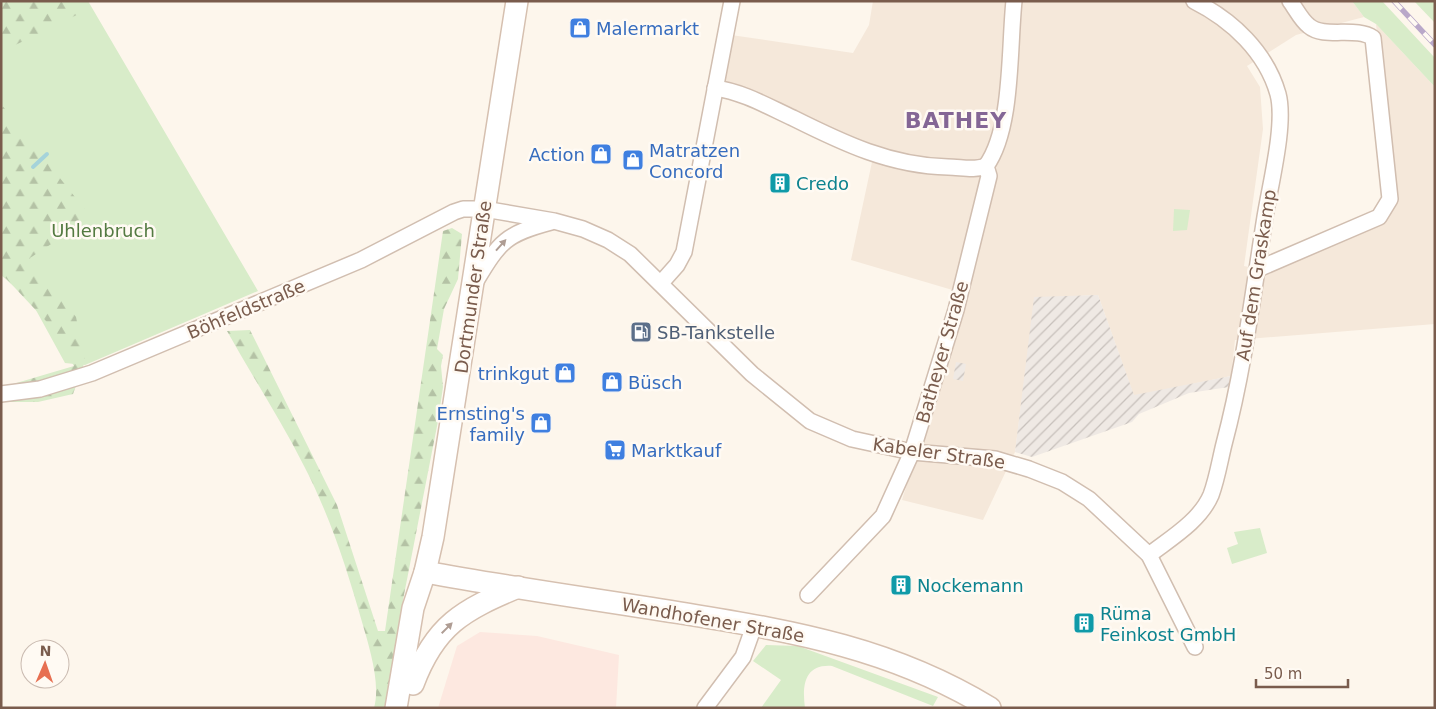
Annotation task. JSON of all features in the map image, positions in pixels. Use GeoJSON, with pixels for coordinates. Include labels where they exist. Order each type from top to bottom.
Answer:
{"type":"FeatureCollection","features":[{"type":"Feature","properties":{"kind":"main road","name":"Dortmunder Straße"},"geometry":{"type":"LineString","coordinates":[[396,708],[413,608],[425,572],[433,537],[517,1]]}},
{"type":"Feature","properties":{"kind":"main road","name":"Dortmunder Straße"},"geometry":{"type":"LineString","coordinates":[[410,708],[424,610],[425,572]]}},
{"type":"Feature","properties":{"kind":"main road","name":"Wandhofener Straße"},"geometry":{"type":"LineString","coordinates":[[425,572],[519,586],[831,641],[884,656],[946,684],[990,708]]}},
{"type":"Feature","properties":{"kind":"main road"},"geometry":{"type":"LineString","coordinates":[[413,684],[422,662],[442,631],[471,608],[519,586]]}},
{"type":"Feature","properties":{"kind":"street"},"geometry":{"type":"LineString","coordinates":[[661,283],[677,264],[684,252],[732,1]]}},
{"type":"Feature","properties":{"kind":"street","name":"Batheyer Straße"},"geometry":{"type":"LineString","coordinates":[[808,595],[883,516],[912,452],[956,310],[989,176],[986,166],[996,151],[1006,100],[1014,1]]}},
{"type":"Feature","properties":{"kind":"street","name":"Auf dem Graskamp"},"geometry":{"type":"LineString","coordinates":[[1149,555],[1183,529],[1198,513],[1210,495],[1233,411],[1258,270],[1280,116],[1278,96],[1268,68],[1232,25],[1194,1]]}},
{"type":"Feature","properties":{"kind":"street"},"geometry":{"type":"LineString","coordinates":[[1258,270],[1379,218],[1390,199],[1373,38],[1366,32],[1315,30],[1305,21],[1290,1]]}},
{"type":"Feature","properties":{"kind":"street"},"geometry":{"type":"LineString","coordinates":[[715,88],[744,95],[837,140],[896,161],[932,167],[973,169],[986,166]]}},
{"type":"Feature","properties":{"kind":"street","name":"Kabeler Straße"},"geometry":{"type":"LineString","coordinates":[[484,209],[554,221],[583,229],[608,240],[630,254],[752,374],[810,421],[852,440],[912,452],[995,459],[1030,469],[1062,482],[1090,499],[1149,555],[1195,647]]}},
{"type":"Feature","properties":{"kind":"street","name":"Böhfeldstraße"},"geometry":{"type":"LineString","coordinates":[[1,394],[50,387],[92,373],[361,260],[454,212],[484,209]]}},
{"type":"Feature","properties":{"kind":"street"},"geometry":{"type":"LineString","coordinates":[[474,285],[493,254],[508,237],[524,229],[554,221]]}},
{"type":"Feature","properties":{"kind":"street"},"geometry":{"type":"LineString","coordinates":[[705,708],[743,657],[754,626]]}},
{"type":"Feature","properties":{"kind":"shaded area"},"geometry":{"type":"Polygon","coordinates":[[[873,1],[1352,1],[1364,17],[1296,35],[1247,66],[1260,87],[1263,129],[1244,266],[1258,269],[1380,226],[1395,203],[1376,24],[1435,87],[1435,324],[1235,340],[1231,376],[1134,396],[1098,295],[1035,298],[1015,452],[983,520],[902,500],[966,294],[851,260],[875,148],[724,81],[731,35],[853,53],[869,25],[873,1]]]}},
{"type":"Feature","properties":{"kind":"shaded area"},"geometry":{"type":"Polygon","coordinates":[[[1098,295],[1134,395],[1231,376],[1229,387],[1189,393],[1139,414],[1132,422],[1032,457],[1015,452],[1034,297],[1098,295]]]}},
{"type":"Feature","properties":{"kind":"shaded area"},"geometry":{"type":"Polygon","coordinates":[[[956,362],[966,364],[963,381],[953,379],[956,362]]]}},
{"type":"Feature","properties":{"kind":"shaded area"},"geometry":{"type":"Polygon","coordinates":[[[480,632],[537,636],[619,655],[616,708],[438,708],[457,646],[480,632]]]}},
{"type":"Feature","properties":{"kind":"green space","name":"Uhlenbruch"},"geometry":{"type":"Polygon","coordinates":[[[1,1],[88,1],[258,291],[85,365],[65,363],[31,301],[1,275],[1,1]]]}},
{"type":"Feature","properties":{"kind":"green space"},"geometry":{"type":"Polygon","coordinates":[[[1,1],[79,1],[85,11],[1,52],[1,1]]]}},
{"type":"Feature","properties":{"kind":"green space"},"geometry":{"type":"Polygon","coordinates":[[[1352,1],[1382,1],[1435,58],[1435,87],[1376,24],[1364,17],[1352,1]]]}},
{"type":"Feature","properties":{"kind":"green space"},"geometry":{"type":"Polygon","coordinates":[[[1414,1],[1435,1],[1435,23],[1414,1]]]}},
{"type":"Feature","properties":{"kind":"green space","name":"Uhlenbruch"},"geometry":{"type":"Polygon","coordinates":[[[1,104],[102,231],[85,243],[77,227],[30,258],[34,273],[45,274],[76,317],[85,361],[73,394],[38,402],[4,402],[13,384],[74,366],[46,321],[1,273],[1,104]]]}},
{"type":"Feature","properties":{"kind":"green space"},"geometry":{"type":"Polygon","coordinates":[[[1174,209],[1190,210],[1187,230],[1173,231],[1174,209]]]}},
{"type":"Feature","properties":{"kind":"green space"},"geometry":{"type":"Polygon","coordinates":[[[452,228],[462,234],[458,279],[444,309],[437,349],[443,355],[441,366],[443,387],[438,421],[403,600],[402,625],[384,708],[374,708],[376,688],[371,653],[330,523],[295,449],[227,331],[250,330],[337,505],[378,631],[385,631],[443,231],[452,228]]]}},
{"type":"Feature","properties":{"kind":"green space"},"geometry":{"type":"Polygon","coordinates":[[[1260,528],[1267,553],[1232,564],[1227,548],[1238,544],[1234,532],[1260,528]]]}},
{"type":"Feature","properties":{"kind":"green space"},"geometry":{"type":"Polygon","coordinates":[[[766,645],[798,646],[938,697],[933,706],[832,666],[823,666],[810,673],[807,678],[804,692],[805,708],[761,708],[781,680],[753,661],[766,645]]]}},
{"type":"Feature","properties":{"kind":"waterway"},"geometry":{"type":"LineString","coordinates":[[33,167],[47,154]]}},
{"type":"Feature","properties":{"kind":"railway"},"geometry":{"type":"LineString","coordinates":[[1394,1],[1435,45]]}},
{"type":"Feature","properties":{"kind":"place","name":"Malermarkt"},"geometry":{"type":"Point","coordinates":[580,28]}},
{"type":"Feature","properties":{"kind":"place","name":"Action"},"geometry":{"type":"Point","coordinates":[601,154]}},
{"type":"Feature","properties":{"kind":"place","name":"Matratzen Concord"},"geometry":{"type":"Point","coordinates":[633,160]}},
{"type":"Feature","properties":{"kind":"place","name":"Credo"},"geometry":{"type":"Point","coordinates":[780,183]}},
{"type":"Feature","properties":{"kind":"place","name":"SB-Tankstelle"},"geometry":{"type":"Point","coordinates":[641,332]}},
{"type":"Feature","properties":{"kind":"place","name":"trinkgut"},"geometry":{"type":"Point","coordinates":[565,373]}},
{"type":"Feature","properties":{"kind":"place","name":"Büsch"},"geometry":{"type":"Point","coordinates":[612,382]}},
{"type":"Feature","properties":{"kind":"place","name":"Ernsting's family"},"geometry":{"type":"Point","coordinates":[541,423]}},
{"type":"Feature","properties":{"kind":"place","name":"Marktkauf"},"geometry":{"type":"Point","coordinates":[615,450]}},
{"type":"Feature","properties":{"kind":"place","name":"Nockemann"},"geometry":{"type":"Point","coordinates":[901,585]}},
{"type":"Feature","properties":{"kind":"place","name":"Rüma Feinkost GmbH"},"geometry":{"type":"Point","coordinates":[1084,623]}},
{"type":"Feature","properties":{"kind":"district","name":"BATHEY"},"geometry":{"type":"Point","coordinates":[956,120]}}]}
